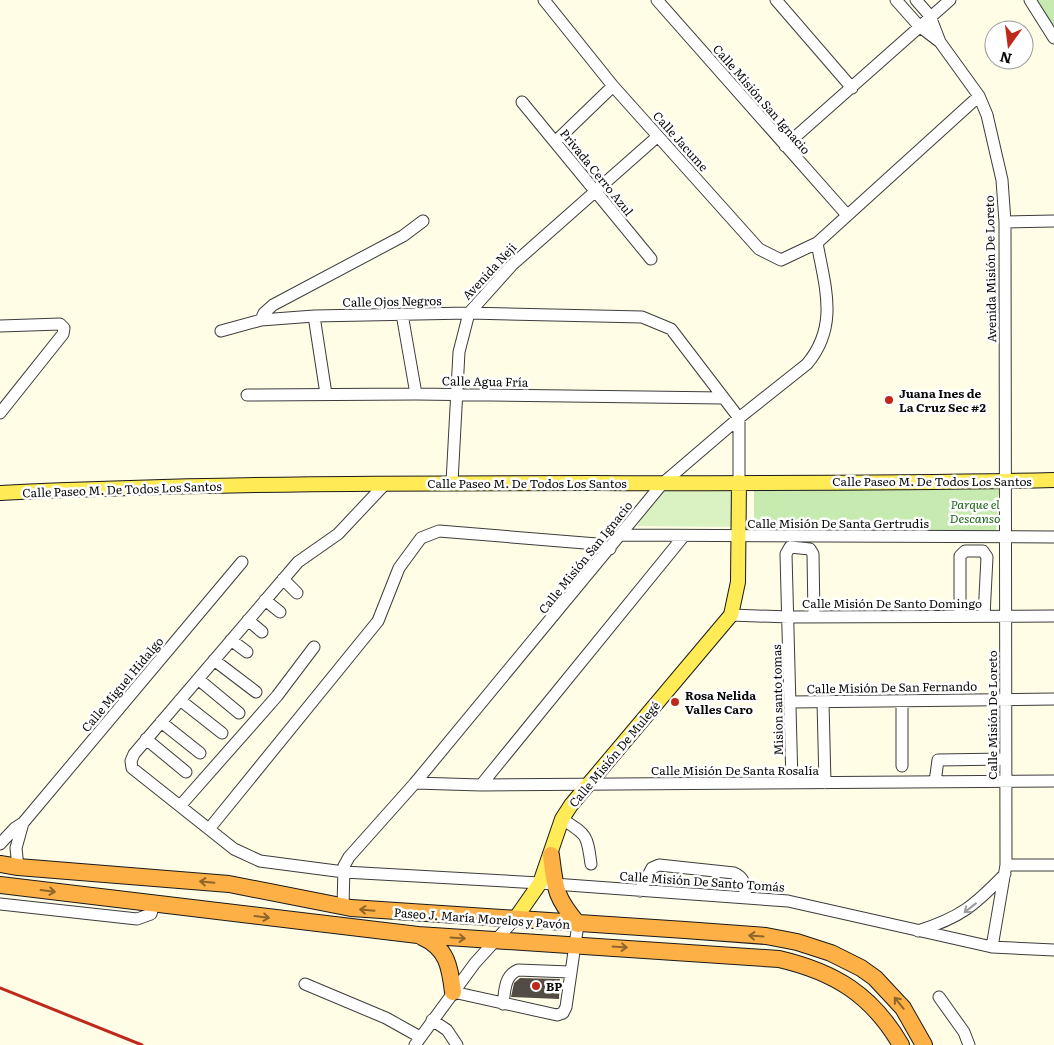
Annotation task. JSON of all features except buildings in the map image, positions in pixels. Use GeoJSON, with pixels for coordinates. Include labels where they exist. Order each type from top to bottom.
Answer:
{"type":"FeatureCollection","features":[{"type":"Feature","properties":{"kind":"highway"},"geometry":{"type":"LineString","coordinates":[[551,855],[547,884],[578,924]]}},
{"type":"Feature","properties":{"kind":"highway","name":"Paseo J. María Morelos y Pavón"},"geometry":{"type":"LineString","coordinates":[[0,864],[229,884],[343,907],[766,936],[811,946],[848,961],[875,978],[903,1008],[924,1045]]}},
{"type":"Feature","properties":{"kind":"highway","name":"Paseo J. María Morelos y Pavón"},"geometry":{"type":"LineString","coordinates":[[0,885],[418,935],[752,955],[803,964],[824,972],[851,987],[882,1016],[901,1045]]}},
{"type":"Feature","properties":{"kind":"highway"},"geometry":{"type":"LineString","coordinates":[[418,935],[430,940],[444,954],[449,963],[453,992]]}},
{"type":"Feature","properties":{"kind":"main road","name":"Calle Paseo M. De Todos Los Santos"},"geometry":{"type":"LineString","coordinates":[[0,493],[452,482],[662,484],[1054,480]]}},
{"type":"Feature","properties":{"kind":"main road","name":"Calle Misión De Mulegé"},"geometry":{"type":"LineString","coordinates":[[551,855],[562,819],[588,784],[731,615],[738,582],[738,482]]}},
{"type":"Feature","properties":{"kind":"main road"},"geometry":{"type":"LineString","coordinates":[[515,918],[547,884]]}},
{"type":"Feature","properties":{"kind":"street","name":"Calle Jacume"},"geometry":{"type":"LineString","coordinates":[[544,0],[613,86],[759,249],[781,260],[817,243]]}},
{"type":"Feature","properties":{"kind":"street","name":"Calle Misión San Ignacio"},"geometry":{"type":"LineString","coordinates":[[657,0],[784,146],[847,215]]}},
{"type":"Feature","properties":{"kind":"street"},"geometry":{"type":"LineString","coordinates":[[776,0],[852,88]]}},
{"type":"Feature","properties":{"kind":"street"},"geometry":{"type":"LineString","coordinates":[[896,0],[919,26],[940,42]]}},
{"type":"Feature","properties":{"kind":"street"},"geometry":{"type":"LineString","coordinates":[[916,0],[930,16],[940,42]]}},
{"type":"Feature","properties":{"kind":"street"},"geometry":{"type":"LineString","coordinates":[[784,146],[950,0]]}},
{"type":"Feature","properties":{"kind":"street"},"geometry":{"type":"LineString","coordinates":[[1030,0],[1054,38]]}},
{"type":"Feature","properties":{"kind":"street","name":"Avenida Misión De Loreto"},"geometry":{"type":"LineString","coordinates":[[940,42],[979,96],[993,136],[1002,180],[1005,222],[1004,481]]}},
{"type":"Feature","properties":{"kind":"street"},"geometry":{"type":"LineString","coordinates":[[554,142],[613,86]]}},
{"type":"Feature","properties":{"kind":"street"},"geometry":{"type":"LineString","coordinates":[[817,243],[979,96]]}},
{"type":"Feature","properties":{"kind":"street","name":"Privada Cerro Azul"},"geometry":{"type":"LineString","coordinates":[[522,102],[651,259]]}},
{"type":"Feature","properties":{"kind":"street","name":"Avenida Neji"},"geometry":{"type":"LineString","coordinates":[[452,482],[459,352],[470,313],[512,265],[658,136]]}},
{"type":"Feature","properties":{"kind":"street"},"geometry":{"type":"LineString","coordinates":[[260,320],[264,313],[273,305],[403,236],[423,221]]}},
{"type":"Feature","properties":{"kind":"street"},"geometry":{"type":"LineString","coordinates":[[1005,222],[1054,221]]}},
{"type":"Feature","properties":{"kind":"street","name":"Calle Misión San Ignacio"},"geometry":{"type":"LineString","coordinates":[[343,907],[344,872],[349,857],[415,783],[662,484],[739,418],[807,364],[820,347],[827,326],[827,298],[817,243]]}},
{"type":"Feature","properties":{"kind":"street","name":"Calle Ojos Negros"},"geometry":{"type":"LineString","coordinates":[[221,331],[260,320],[314,316],[470,313],[642,317],[671,329],[723,398]]}},
{"type":"Feature","properties":{"kind":"street"},"geometry":{"type":"LineString","coordinates":[[402,314],[416,394]]}},
{"type":"Feature","properties":{"kind":"street"},"geometry":{"type":"LineString","coordinates":[[314,316],[326,394]]}},
{"type":"Feature","properties":{"kind":"street"},"geometry":{"type":"LineString","coordinates":[[0,326],[60,324],[64,328],[63,334],[0,412]]}},
{"type":"Feature","properties":{"kind":"street","name":"Calle Agua Fría"},"geometry":{"type":"LineString","coordinates":[[247,395],[416,394],[723,398]]}},
{"type":"Feature","properties":{"kind":"street"},"geometry":{"type":"LineString","coordinates":[[723,398],[739,418],[738,482]]}},
{"type":"Feature","properties":{"kind":"street","name":"Calle Misión De Loreto"},"geometry":{"type":"LineString","coordinates":[[992,947],[1005,869],[1006,536],[1004,481]]}},
{"type":"Feature","properties":{"kind":"street"},"geometry":{"type":"LineString","coordinates":[[186,772],[146,739],[298,562],[338,534],[386,483]]}},
{"type":"Feature","properties":{"kind":"street"},"geometry":{"type":"LineString","coordinates":[[209,829],[378,621],[399,568],[420,538],[439,531],[597,544],[610,549]]}},
{"type":"Feature","properties":{"kind":"street","name":"Calle Misión De Santa Gertrudis"},"geometry":{"type":"LineString","coordinates":[[621,535],[683,537],[1054,537]]}},
{"type":"Feature","properties":{"kind":"street"},"geometry":{"type":"LineString","coordinates":[[481,785],[683,537]]}},
{"type":"Feature","properties":{"kind":"street","name":"Mision santo tomas"},"geometry":{"type":"LineString","coordinates":[[792,783],[786,554],[790,547],[805,547],[810,549],[813,554],[814,617]]}},
{"type":"Feature","properties":{"kind":"street"},"geometry":{"type":"LineString","coordinates":[[960,616],[960,556],[965,551],[983,551],[987,557],[984,616]]}},
{"type":"Feature","properties":{"kind":"street","name":"Calle Miguel Hidalgo"},"geometry":{"type":"LineString","coordinates":[[0,844],[15,828],[23,823],[242,562]]}},
{"type":"Feature","properties":{"kind":"street"},"geometry":{"type":"LineString","coordinates":[[283,580],[296,592]]}},
{"type":"Feature","properties":{"kind":"street"},"geometry":{"type":"LineString","coordinates":[[265,600],[280,612]]}},
{"type":"Feature","properties":{"kind":"street","name":"Calle Misión De Santo Domingo"},"geometry":{"type":"LineString","coordinates":[[731,615],[789,617],[1054,616]]}},
{"type":"Feature","properties":{"kind":"street"},"geometry":{"type":"LineString","coordinates":[[248,620],[262,632]]}},
{"type":"Feature","properties":{"kind":"street"},"geometry":{"type":"LineString","coordinates":[[231,640],[247,652]]}},
{"type":"Feature","properties":{"kind":"street"},"geometry":{"type":"LineString","coordinates":[[180,806],[278,696],[314,647]]}},
{"type":"Feature","properties":{"kind":"street"},"geometry":{"type":"LineString","coordinates":[[214,660],[256,692]]}},
{"type":"Feature","properties":{"kind":"street"},"geometry":{"type":"LineString","coordinates":[[198,679],[239,713]]}},
{"type":"Feature","properties":{"kind":"street","name":"Calle Misión De San Fernando"},"geometry":{"type":"LineString","coordinates":[[791,702],[1054,699]]}},
{"type":"Feature","properties":{"kind":"street"},"geometry":{"type":"LineString","coordinates":[[180,700],[222,733]]}},
{"type":"Feature","properties":{"kind":"street"},"geometry":{"type":"LineString","coordinates":[[902,700],[902,766]]}},
{"type":"Feature","properties":{"kind":"street"},"geometry":{"type":"LineString","coordinates":[[823,702],[825,783]]}},
{"type":"Feature","properties":{"kind":"street"},"geometry":{"type":"LineString","coordinates":[[162,722],[200,753]]}},
{"type":"Feature","properties":{"kind":"street","name":"Calle Misión De Santo Tomás"},"geometry":{"type":"LineString","coordinates":[[146,739],[134,754],[131,761],[132,768],[234,849],[260,861],[344,872],[788,901],[992,947],[1054,950]]}},
{"type":"Feature","properties":{"kind":"street"},"geometry":{"type":"LineString","coordinates":[[935,782],[938,760],[1005,759]]}},
{"type":"Feature","properties":{"kind":"street","name":"Calle Misión De Santa Rosalía"},"geometry":{"type":"LineString","coordinates":[[415,783],[481,785],[1054,781]]}},
{"type":"Feature","properties":{"kind":"street"},"geometry":{"type":"LineString","coordinates":[[562,819],[584,833],[588,840],[591,864]]}},
{"type":"Feature","properties":{"kind":"street","name":"Calle Miguel Hidalgo"},"geometry":{"type":"LineString","coordinates":[[18,867],[16,848],[23,823]]}},
{"type":"Feature","properties":{"kind":"street"},"geometry":{"type":"LineString","coordinates":[[640,890],[652,868],[659,865],[734,873],[741,876],[744,881],[746,898]]}},
{"type":"Feature","properties":{"kind":"street"},"geometry":{"type":"LineString","coordinates":[[918,931],[940,924],[969,909],[1005,869],[1054,865]]}},
{"type":"Feature","properties":{"kind":"street"},"geometry":{"type":"LineString","coordinates":[[0,904],[137,919],[150,914],[154,904]]}},
{"type":"Feature","properties":{"kind":"street"},"geometry":{"type":"LineString","coordinates":[[305,984],[386,1018],[418,1041],[453,992],[515,918]]}},
{"type":"Feature","properties":{"kind":"street"},"geometry":{"type":"LineString","coordinates":[[453,992],[557,1015],[563,1013],[566,1007],[578,924]]}},
{"type":"Feature","properties":{"kind":"street"},"geometry":{"type":"LineString","coordinates":[[503,1004],[508,978],[511,973],[518,970],[570,972]]}},
{"type":"Feature","properties":{"kind":"street"},"geometry":{"type":"LineString","coordinates":[[939,997],[964,1032],[969,1045]]}},
{"type":"Feature","properties":{"kind":"street"},"geometry":{"type":"LineString","coordinates":[[432,1020],[447,1030],[457,1045]]}},
{"type":"Feature","properties":{"kind":"green space"},"geometry":{"type":"Polygon","coordinates":[[[1028,0],[1054,0],[1054,37],[1028,0]]]}},
{"type":"Feature","properties":{"kind":"green space","name":"Parque el Descanso"},"geometry":{"type":"Polygon","coordinates":[[[999,488],[996,534],[754,529],[754,491],[999,488]]]}},
{"type":"Feature","properties":{"kind":"green space"},"geometry":{"type":"Polygon","coordinates":[[[740,489],[738,527],[637,526],[660,490],[740,489]]]}},
{"type":"Feature","properties":{"kind":"railway"},"geometry":{"type":"LineString","coordinates":[[0,988],[142,1045]]}},
{"type":"Feature","properties":{"kind":"place","name":"Juana Ines de La Cruz Sec #2"},"geometry":{"type":"Point","coordinates":[889,400]}},
{"type":"Feature","properties":{"kind":"place","name":"Rosa Nelida Valles Caro"},"geometry":{"type":"Point","coordinates":[675,702]}},
{"type":"Feature","properties":{"kind":"place","name":"BP"},"geometry":{"type":"Point","coordinates":[536,986]}}]}
